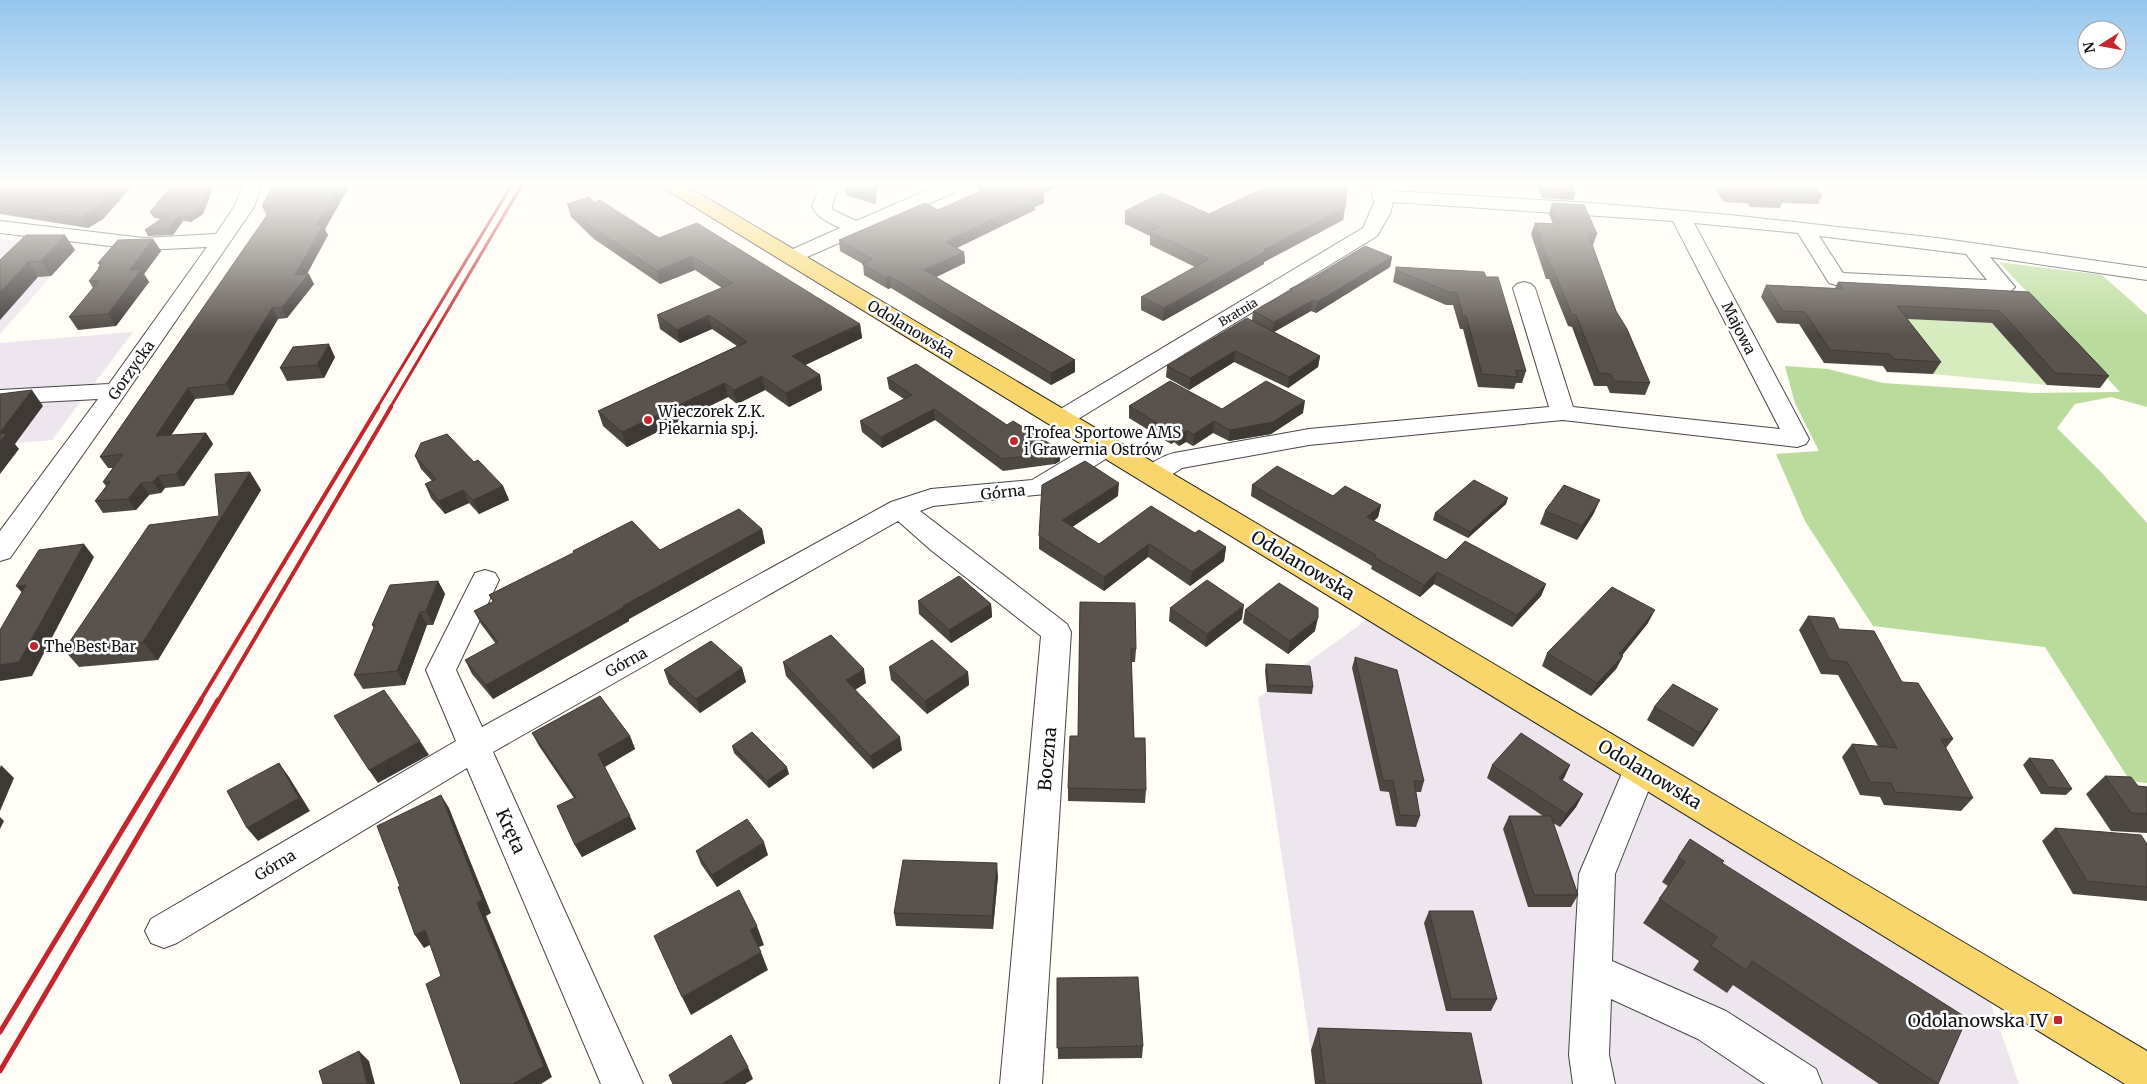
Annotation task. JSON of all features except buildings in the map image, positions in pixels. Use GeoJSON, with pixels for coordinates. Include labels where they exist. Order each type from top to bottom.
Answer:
{"type":"FeatureCollection","features":[{"type":"Feature","properties":{"kind":"main road","name":"Odolanowska"},"geometry":{"type":"LineString","coordinates":[[753,234],[2147,1074]]}},
{"type":"Feature","properties":{"kind":"street"},"geometry":{"type":"LineString","coordinates":[[56,234],[144,244],[222,240]]}},
{"type":"Feature","properties":{"kind":"street","name":"Gorzycka"},"geometry":{"type":"LineString","coordinates":[[0,551],[116,391],[226,234]]}},
{"type":"Feature","properties":{"kind":"street"},"geometry":{"type":"LineString","coordinates":[[792,257],[846,234]]}},
{"type":"Feature","properties":{"kind":"street","name":"Bratnia"},"geometry":{"type":"LineString","coordinates":[[1060,419],[1367,234]]}},
{"type":"Feature","properties":{"kind":"street","name":"Majowa"},"geometry":{"type":"LineString","coordinates":[[1563,413],[1796,439],[1690,234]]}},
{"type":"Feature","properties":{"kind":"street"},"geometry":{"type":"LineString","coordinates":[[1808,234],[1836,279],[2004,287],[1973,249]]}},
{"type":"Feature","properties":{"kind":"street"},"geometry":{"type":"LineString","coordinates":[[1838,234],[1973,249],[2147,274]]}},
{"type":"Feature","properties":{"kind":"street"},"geometry":{"type":"LineString","coordinates":[[1152,475],[1174,461],[1309,437],[1563,413],[1524,288]]}},
{"type":"Feature","properties":{"kind":"street"},"geometry":{"type":"LineString","coordinates":[[0,397],[116,391]]}},
{"type":"Feature","properties":{"kind":"street","name":"Górna"},"geometry":{"type":"LineString","coordinates":[[164,931],[474,747],[900,508],[931,498],[1036,488],[1051,482],[1106,447]]}},
{"type":"Feature","properties":{"kind":"street","name":"Boczna"},"geometry":{"type":"LineString","coordinates":[[900,508],[942,544],[1056,632],[1020,1084]]}},
{"type":"Feature","properties":{"kind":"street","name":"Kręta"},"geometry":{"type":"LineString","coordinates":[[485,580],[441,670],[622,1084]]}},
{"type":"Feature","properties":{"kind":"street"},"geometry":{"type":"LineString","coordinates":[[1594,1084],[1590,1055],[1597,874],[1640,768]]}},
{"type":"Feature","properties":{"kind":"street"},"geometry":{"type":"LineString","coordinates":[[1593,971],[1712,1025],[1801,1084]]}},
{"type":"Feature","properties":{"kind":"shaded area"},"geometry":{"type":"Polygon","coordinates":[[[0,239],[76,248],[0,334],[0,239]]]}},
{"type":"Feature","properties":{"kind":"shaded area"},"geometry":{"type":"Polygon","coordinates":[[[133,332],[52,440],[0,445],[0,343],[133,332]]]}},
{"type":"Feature","properties":{"kind":"shaded area"},"geometry":{"type":"Polygon","coordinates":[[[1379,611],[1980,973],[2019,1084],[1316,1084],[1258,698],[1379,611]]]}},
{"type":"Feature","properties":{"kind":"green space"},"geometry":{"type":"Polygon","coordinates":[[[1999,262],[2102,275],[2147,315],[2147,407],[2111,397],[2075,404],[2057,428],[2102,473],[2147,523],[2147,783],[2130,781],[2045,647],[1873,626],[1805,521],[1776,454],[1819,451],[1795,403],[1785,366],[1828,369],[1883,383],[2032,393],[2120,392],[1999,262]]]}},
{"type":"Feature","properties":{"kind":"green space"},"geometry":{"type":"Polygon","coordinates":[[[1890,318],[1992,323],[2047,385],[1933,374],[1890,318]]]}},
{"type":"Feature","properties":{"kind":"railway"},"geometry":{"type":"LineString","coordinates":[[377,408],[482,234]]}},
{"type":"Feature","properties":{"kind":"railway"},"geometry":{"type":"LineString","coordinates":[[390,408],[493,234]]}},
{"type":"Feature","properties":{"kind":"railway"},"geometry":{"type":"LineString","coordinates":[[200,701],[378,407]]}},
{"type":"Feature","properties":{"kind":"railway"},"geometry":{"type":"LineString","coordinates":[[218,701],[391,407]]}},
{"type":"Feature","properties":{"kind":"railway"},"geometry":{"type":"LineString","coordinates":[[0,1032],[201,700]]}},
{"type":"Feature","properties":{"kind":"railway"},"geometry":{"type":"LineString","coordinates":[[0,1071],[218,700]]}},
{"type":"Feature","properties":{"kind":"place","name":"Wieczorek Z.K. Piekarnia sp.j."},"geometry":{"type":"Point","coordinates":[648,420]}},
{"type":"Feature","properties":{"kind":"place","name":"Trofea Sportowe AMS i Grawernia Ostrów"},"geometry":{"type":"Point","coordinates":[1014,441]}},
{"type":"Feature","properties":{"kind":"place","name":"The Best Bar"},"geometry":{"type":"Point","coordinates":[34,646]}},
{"type":"Feature","properties":{"kind":"place","name":"Odolanowska IV"},"geometry":{"type":"Point","coordinates":[2058,1020]}}]}
